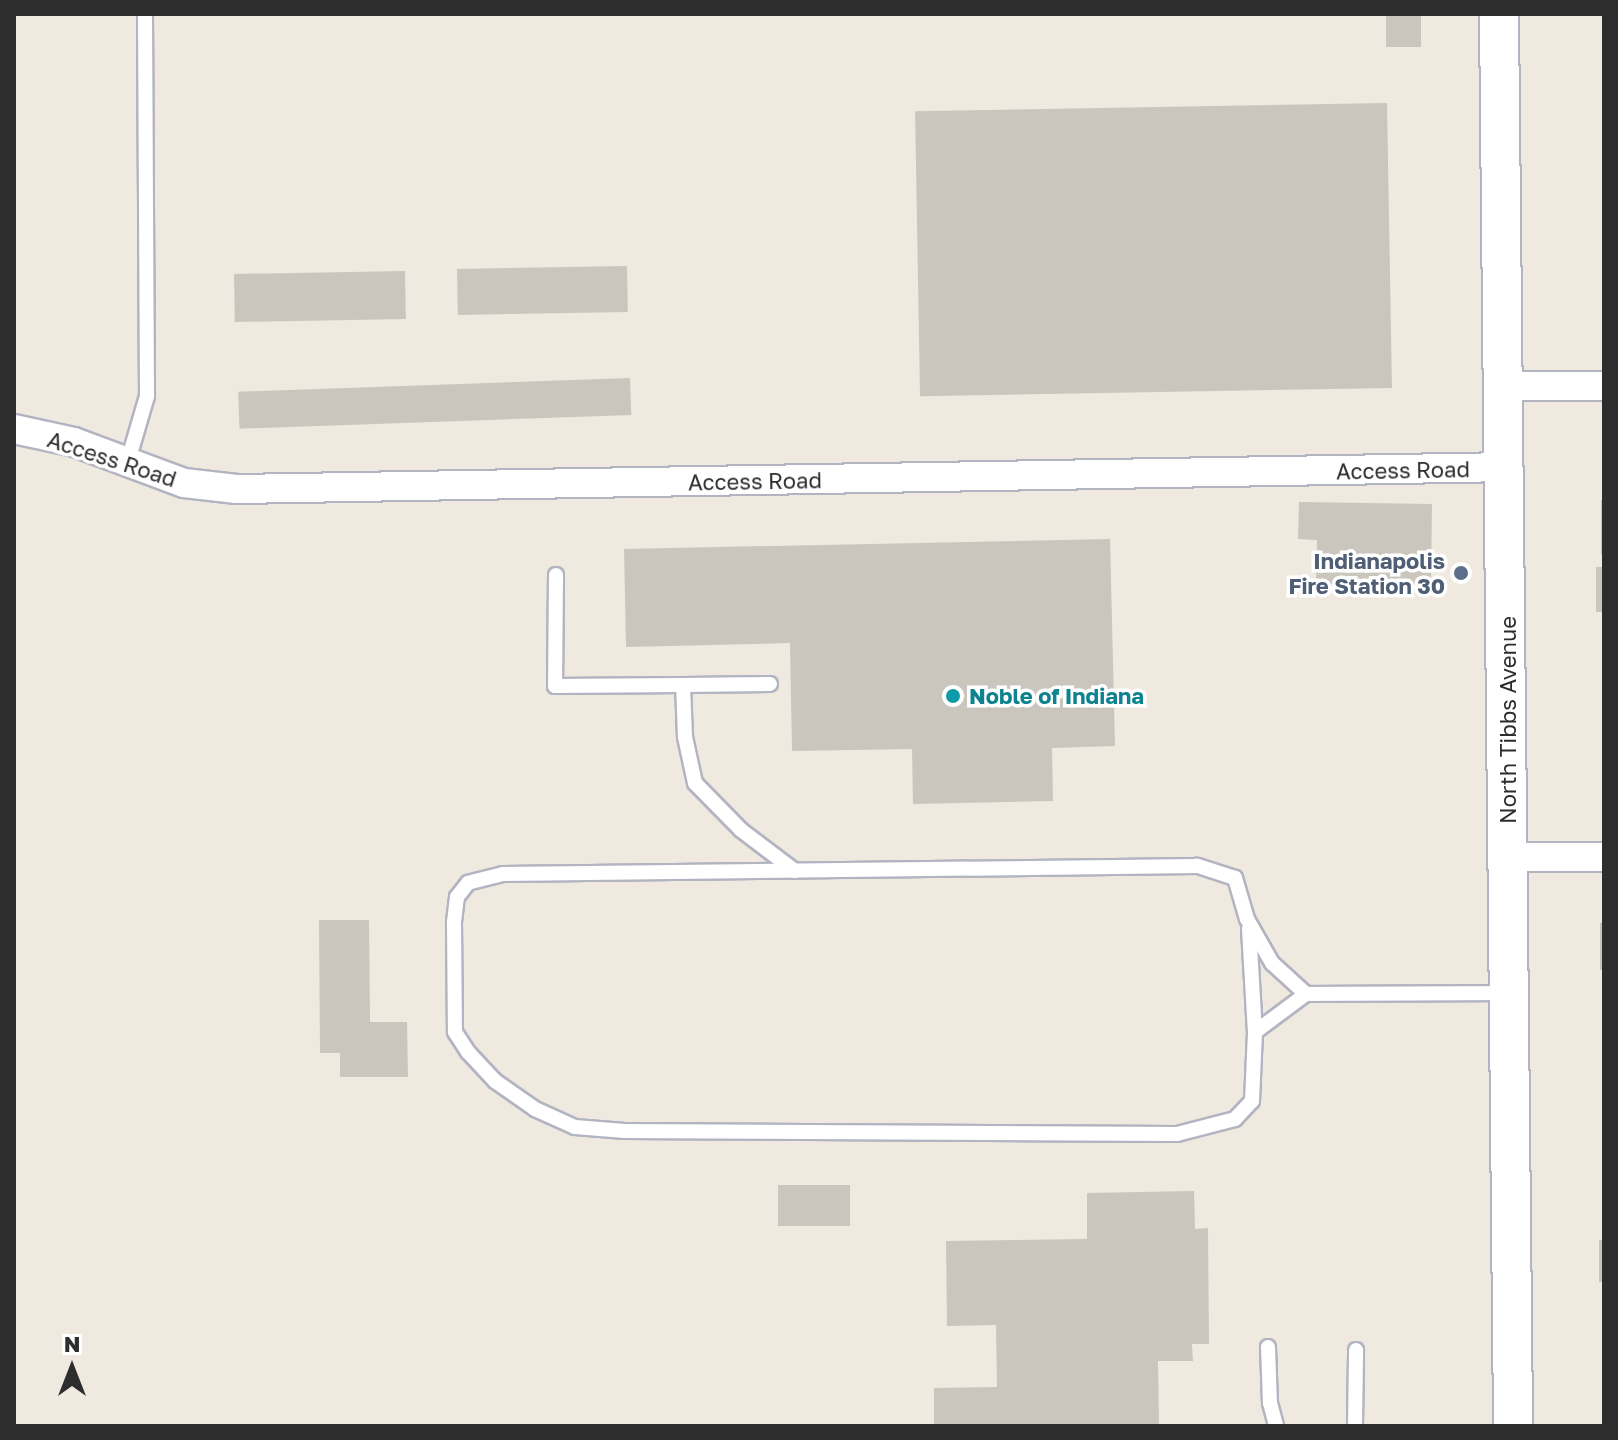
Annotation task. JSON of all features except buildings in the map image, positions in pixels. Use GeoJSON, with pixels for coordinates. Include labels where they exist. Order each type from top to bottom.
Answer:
{"type":"FeatureCollection","features":[{"type":"Feature","properties":{"kind":"street","name":"North Tibbs Avenue"},"geometry":{"type":"LineString","coordinates":[[1499,14],[1506,467],[1513,1426]]}},
{"type":"Feature","properties":{"kind":"street"},"geometry":{"type":"LineString","coordinates":[[1504,386],[1604,386]]}},
{"type":"Feature","properties":{"kind":"street","name":"Access Road"},"geometry":{"type":"LineString","coordinates":[[14,429],[128,461],[184,483],[237,489],[1506,467]]}},
{"type":"Feature","properties":{"kind":"street"},"geometry":{"type":"LineString","coordinates":[[1509,857],[1604,857]]}},
{"type":"Feature","properties":{"kind":"lane"},"geometry":{"type":"LineString","coordinates":[[128,461],[147,396],[145,14]]}},
{"type":"Feature","properties":{"kind":"lane"},"geometry":{"type":"LineString","coordinates":[[556,575],[555,686],[770,684]]}},
{"type":"Feature","properties":{"kind":"lane"},"geometry":{"type":"LineString","coordinates":[[683,685],[685,737],[695,783],[741,830],[795,871]]}},
{"type":"Feature","properties":{"kind":"lane"},"geometry":{"type":"LineString","coordinates":[[1197,866],[1235,878],[1247,919],[1255,1032],[1252,1101],[1235,1119],[1177,1134],[575,1127],[495,1081],[455,1032],[454,923],[457,897],[468,883],[503,874],[795,871],[1197,866]]}},
{"type":"Feature","properties":{"kind":"lane"},"geometry":{"type":"LineString","coordinates":[[1247,919],[1272,963],[1306,994]]}},
{"type":"Feature","properties":{"kind":"lane"},"geometry":{"type":"LineString","coordinates":[[1255,1032],[1306,994],[1510,993]]}},
{"type":"Feature","properties":{"kind":"lane"},"geometry":{"type":"LineString","coordinates":[[1268,1347],[1270,1403],[1276,1426]]}},
{"type":"Feature","properties":{"kind":"lane"},"geometry":{"type":"LineString","coordinates":[[1355,1426],[1356,1350]]}},
{"type":"Feature","properties":{"kind":"place","name":"Indianapolis Fire Station 30"},"geometry":{"type":"Point","coordinates":[1461,573]}},
{"type":"Feature","properties":{"kind":"place","name":"Noble of Indiana"},"geometry":{"type":"Point","coordinates":[953,696]}}]}
